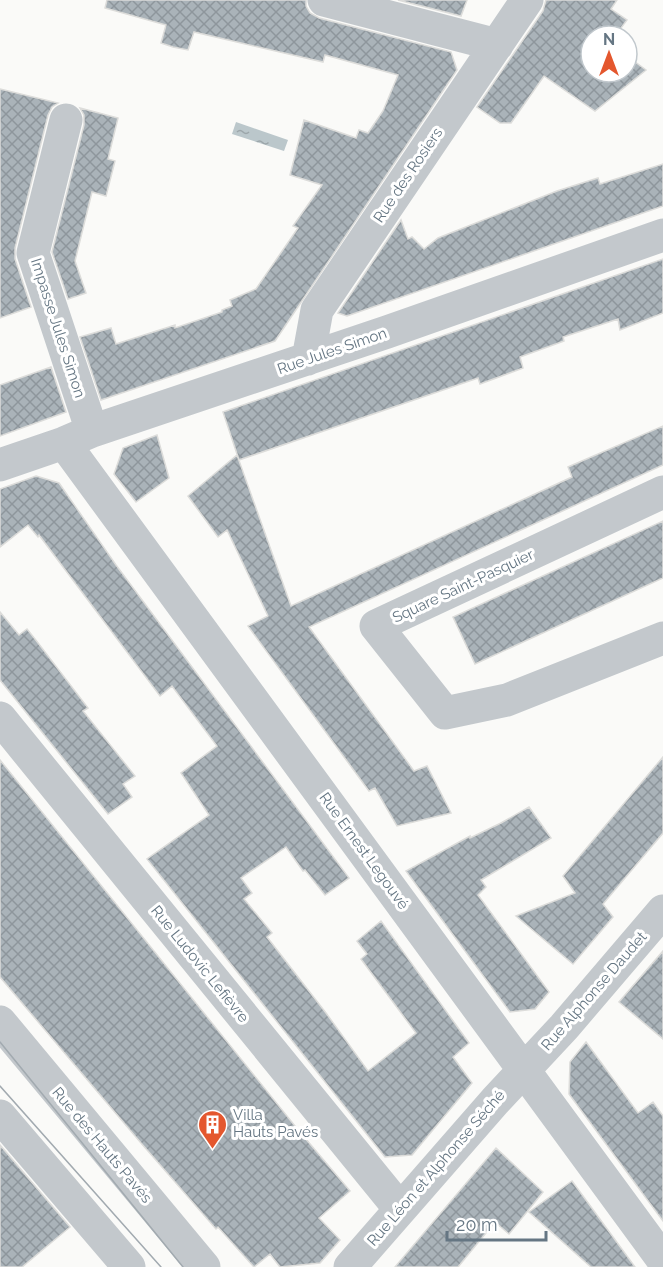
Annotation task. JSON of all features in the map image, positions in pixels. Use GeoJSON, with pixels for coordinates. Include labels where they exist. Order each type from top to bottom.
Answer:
{"type":"FeatureCollection","features":[{"type":"Feature","properties":{"kind":"street"},"geometry":{"type":"LineString","coordinates":[[324,0],[496,45]]}},
{"type":"Feature","properties":{"kind":"street","name":"Rue des Rosiers"},"geometry":{"type":"LineString","coordinates":[[308,359],[317,310],[527,0]]}},
{"type":"Feature","properties":{"kind":"street","name":"Impasse Jules Simon"},"geometry":{"type":"LineString","coordinates":[[66,120],[33,253],[78,437]]}},
{"type":"Feature","properties":{"kind":"street","name":"Rue Jules Simon"},"geometry":{"type":"LineString","coordinates":[[0,465],[663,235]]}},
{"type":"Feature","properties":{"kind":"street","name":"Rue Ernest Legouvé"},"geometry":{"type":"LineString","coordinates":[[78,437],[524,1070],[663,1260]]}},
{"type":"Feature","properties":{"kind":"street","name":"Square Saint-Pasquier"},"geometry":{"type":"LineString","coordinates":[[663,492],[376,626],[445,713],[507,700],[663,638]]}},
{"type":"Feature","properties":{"kind":"street","name":"Rue Ludovic Lefièvre"},"geometry":{"type":"LineString","coordinates":[[0,718],[400,1209]]}},
{"type":"Feature","properties":{"kind":"street","name":"Rue Alphonse Daudet"},"geometry":{"type":"LineString","coordinates":[[524,1070],[564,1027],[663,911]]}},
{"type":"Feature","properties":{"kind":"street","name":"Rue des Hauts Pavés"},"geometry":{"type":"LineString","coordinates":[[0,1022],[204,1267]]}},
{"type":"Feature","properties":{"kind":"street","name":"Rue Léon et Alphonse Séché"},"geometry":{"type":"LineString","coordinates":[[350,1267],[524,1070]]}},
{"type":"Feature","properties":{"kind":"street"},"geometry":{"type":"LineString","coordinates":[[0,1116],[129,1267]]}},
{"type":"Feature","properties":{"kind":"water"},"geometry":{"type":"Polygon","coordinates":[[[236,122],[288,140],[284,151],[232,134],[236,122]]]}},
{"type":"Feature","properties":{"kind":"building"},"geometry":{"type":"Polygon","coordinates":[[[107,0],[306,0],[310,13],[319,18],[451,52],[457,70],[275,341],[101,400],[80,337],[111,328],[116,344],[175,325],[175,328],[222,312],[232,306],[230,300],[256,289],[298,228],[293,226],[322,185],[290,175],[304,120],[356,138],[359,130],[368,133],[383,111],[398,75],[325,55],[323,62],[194,32],[188,50],[173,47],[161,43],[166,25],[105,8],[107,0]]]}},
{"type":"Feature","properties":{"kind":"building"},"geometry":{"type":"Polygon","coordinates":[[[398,0],[467,0],[461,16],[398,0]]]}},
{"type":"Feature","properties":{"kind":"building"},"geometry":{"type":"Polygon","coordinates":[[[546,0],[617,0],[611,9],[627,20],[624,24],[579,24],[579,84],[629,84],[595,111],[544,76],[511,123],[500,123],[477,107],[543,11],[546,0]]]}},
{"type":"Feature","properties":{"kind":"building"},"geometry":{"type":"Polygon","coordinates":[[[639,65],[646,70],[639,76],[639,65]]]}},
{"type":"Feature","properties":{"kind":"building"},"geometry":{"type":"Polygon","coordinates":[[[0,89],[58,103],[52,107],[48,115],[15,248],[15,259],[31,307],[0,318],[0,89]]]}},
{"type":"Feature","properties":{"kind":"building"},"geometry":{"type":"Polygon","coordinates":[[[80,108],[118,118],[108,159],[115,161],[106,196],[92,192],[75,261],[86,293],[68,299],[52,252],[84,125],[84,115],[80,108]]]}},
{"type":"Feature","properties":{"kind":"building"},"geometry":{"type":"Polygon","coordinates":[[[663,164],[663,206],[347,316],[338,313],[401,220],[408,239],[412,237],[424,249],[438,238],[557,191],[598,178],[600,184],[663,164]]]}},
{"type":"Feature","properties":{"kind":"building"},"geometry":{"type":"Polygon","coordinates":[[[663,259],[663,313],[620,330],[618,319],[563,337],[564,341],[520,357],[523,368],[480,384],[478,378],[239,460],[223,412],[663,259]]]}},
{"type":"Feature","properties":{"kind":"building"},"geometry":{"type":"Polygon","coordinates":[[[51,367],[66,412],[0,436],[0,385],[51,367]]]}},
{"type":"Feature","properties":{"kind":"building"},"geometry":{"type":"Polygon","coordinates":[[[663,426],[663,465],[309,627],[414,771],[427,766],[451,813],[397,826],[375,788],[369,791],[248,626],[268,616],[227,530],[218,537],[188,496],[237,455],[291,606],[572,477],[568,467],[663,426]]]}},
{"type":"Feature","properties":{"kind":"building"},"geometry":{"type":"Polygon","coordinates":[[[157,435],[169,478],[136,502],[114,474],[123,448],[157,435]]]}},
{"type":"Feature","properties":{"kind":"building"},"geometry":{"type":"Polygon","coordinates":[[[36,476],[59,483],[116,565],[349,878],[325,895],[305,870],[303,871],[286,847],[241,878],[252,893],[244,899],[272,933],[267,937],[368,1071],[416,1033],[361,959],[367,954],[357,941],[381,921],[469,1043],[453,1057],[472,1083],[412,1155],[385,1157],[147,859],[209,815],[181,773],[217,746],[172,686],[160,696],[39,535],[38,537],[28,525],[0,547],[0,489],[36,476]]]}},
{"type":"Feature","properties":{"kind":"building"},"geometry":{"type":"Polygon","coordinates":[[[663,521],[663,578],[475,664],[453,617],[663,521]]]}},
{"type":"Feature","properties":{"kind":"building"},"geometry":{"type":"Polygon","coordinates":[[[0,612],[19,635],[27,629],[88,708],[83,711],[135,776],[123,784],[132,797],[108,814],[0,680],[0,612]]]}},
{"type":"Feature","properties":{"kind":"building"},"geometry":{"type":"Polygon","coordinates":[[[663,757],[663,833],[603,904],[613,917],[573,964],[516,916],[575,893],[563,876],[663,757]]]}},
{"type":"Feature","properties":{"kind":"building"},"geometry":{"type":"Polygon","coordinates":[[[0,760],[350,1191],[319,1218],[340,1240],[320,1263],[280,1267],[270,1254],[254,1267],[218,1227],[216,1229],[0,977],[0,760]]]}},
{"type":"Feature","properties":{"kind":"building"},"geometry":{"type":"Polygon","coordinates":[[[529,807],[551,838],[481,880],[486,887],[478,895],[549,992],[535,1009],[510,1012],[406,871],[529,807]]]}},
{"type":"Feature","properties":{"kind":"building"},"geometry":{"type":"Polygon","coordinates":[[[663,951],[663,1039],[619,1002],[663,951]]]}},
{"type":"Feature","properties":{"kind":"building"},"geometry":{"type":"Polygon","coordinates":[[[586,1042],[638,1113],[653,1102],[663,1116],[663,1221],[569,1094],[570,1062],[586,1042]]]}},
{"type":"Feature","properties":{"kind":"building"},"geometry":{"type":"Polygon","coordinates":[[[0,1145],[70,1227],[22,1267],[0,1267],[0,1145]]]}},
{"type":"Feature","properties":{"kind":"building"},"geometry":{"type":"Polygon","coordinates":[[[496,1148],[543,1192],[509,1234],[495,1222],[458,1267],[395,1267],[496,1148]]]}},
{"type":"Feature","properties":{"kind":"building"},"geometry":{"type":"Polygon","coordinates":[[[572,1181],[635,1267],[591,1267],[529,1212],[572,1181]]]}},
{"type":"Feature","properties":{"kind":"tram line"},"geometry":{"type":"LineString","coordinates":[[0,1042],[183,1267]]}},
{"type":"Feature","properties":{"kind":"tram line"},"geometry":{"type":"LineString","coordinates":[[0,1086],[161,1267]]}},
{"type":"Feature","properties":{"kind":"place","name":"Villa Hauts Pavés"},"geometry":{"type":"Point","coordinates":[212,1150]}}]}
